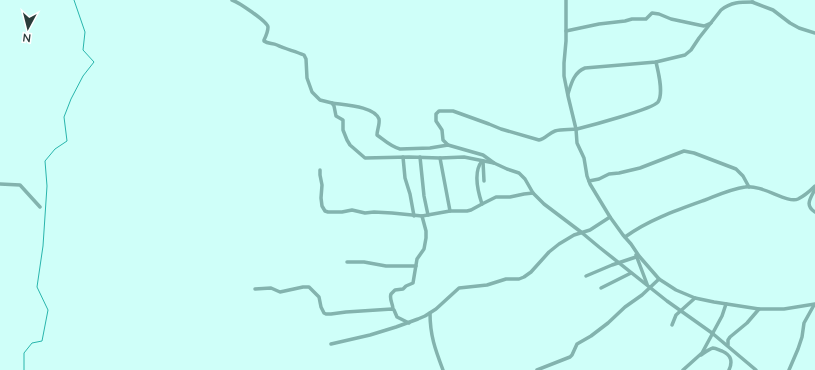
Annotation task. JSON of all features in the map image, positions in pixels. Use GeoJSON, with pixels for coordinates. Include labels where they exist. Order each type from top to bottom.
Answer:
{"type":"FeatureCollection","features":[{"type":"Feature","properties":{"kind":"street"},"geometry":{"type":"LineString","coordinates":[[232,0],[262,19],[266,24],[268,28],[264,41],[266,43],[276,44],[280,47],[304,55],[306,59],[307,78],[312,92],[320,100],[362,108],[376,115],[379,120],[377,135],[387,143],[400,149],[430,148],[448,145],[483,155],[494,163]]}},
{"type":"Feature","properties":{"kind":"street"},"geometry":{"type":"LineString","coordinates":[[566,0],[566,48],[564,71],[576,129],[577,143],[584,158],[589,181],[610,217],[639,256],[659,279],[676,290],[695,298],[760,309],[784,309],[814,304]]}},
{"type":"Feature","properties":{"kind":"street"},"geometry":{"type":"LineString","coordinates":[[746,0],[773,10],[785,20],[799,28],[815,33]]}},
{"type":"Feature","properties":{"kind":"street"},"geometry":{"type":"LineString","coordinates":[[568,96],[573,80],[579,72],[585,68],[656,62],[681,56],[691,50],[721,10],[730,4],[753,2]]}},
{"type":"Feature","properties":{"kind":"street"},"geometry":{"type":"LineString","coordinates":[[566,32],[599,24],[632,19],[646,19],[652,13],[699,26],[704,26],[712,22]]}},
{"type":"Feature","properties":{"kind":"street"},"geometry":{"type":"LineString","coordinates":[[448,145],[443,140],[442,130],[436,121],[436,114],[439,111],[454,110],[501,130],[536,139],[542,139],[548,134],[556,131],[576,129],[652,106],[658,102],[659,99],[660,81],[656,62]]}},
{"type":"Feature","properties":{"kind":"street"},"geometry":{"type":"LineString","coordinates":[[332,103],[336,116],[343,120],[343,130],[346,140],[359,154],[366,158],[464,157],[494,163],[522,175],[534,194],[544,204],[631,273],[712,333],[756,370]]}},
{"type":"Feature","properties":{"kind":"street"},"geometry":{"type":"LineString","coordinates":[[589,181],[599,179],[609,174],[640,168],[684,151],[694,153],[736,169],[743,176],[749,187]]}},
{"type":"Feature","properties":{"kind":"street"},"geometry":{"type":"LineString","coordinates":[[402,157],[404,178],[410,194],[414,216]]}},
{"type":"Feature","properties":{"kind":"street"},"geometry":{"type":"LineString","coordinates":[[420,157],[424,196],[428,215]]}},
{"type":"Feature","properties":{"kind":"street"},"geometry":{"type":"LineString","coordinates":[[440,158],[450,211]]}},
{"type":"Feature","properties":{"kind":"street"},"geometry":{"type":"LineString","coordinates":[[483,161],[484,181]]}},
{"type":"Feature","properties":{"kind":"street"},"geometry":{"type":"LineString","coordinates":[[482,204],[478,192],[477,180],[479,166],[483,161]]}},
{"type":"Feature","properties":{"kind":"street"},"geometry":{"type":"LineString","coordinates":[[320,170],[322,206],[328,212],[352,210],[365,213],[374,212],[422,216],[450,211],[471,210],[496,197],[534,194]]}},
{"type":"Feature","properties":{"kind":"street"},"geometry":{"type":"LineString","coordinates":[[0,184],[20,185],[40,207]]}},
{"type":"Feature","properties":{"kind":"street"},"geometry":{"type":"LineString","coordinates":[[625,237],[644,224],[680,209],[722,194],[749,187],[767,190],[792,200],[803,196],[815,188]]}},
{"type":"Feature","properties":{"kind":"street"},"geometry":{"type":"LineString","coordinates":[[815,188],[809,203],[810,209],[815,212]]}},
{"type":"Feature","properties":{"kind":"street"},"geometry":{"type":"LineString","coordinates":[[409,322],[397,317],[390,299],[391,294],[395,290],[403,289],[413,283],[417,259],[424,249],[426,238],[426,231],[422,216]]}},
{"type":"Feature","properties":{"kind":"street"},"geometry":{"type":"LineString","coordinates":[[331,344],[370,335],[418,319],[430,313],[459,288],[487,285],[506,279],[519,279],[524,277],[531,272],[549,252],[566,239],[581,232],[590,230],[610,217]]}},
{"type":"Feature","properties":{"kind":"street"},"geometry":{"type":"LineString","coordinates":[[634,248],[636,257],[649,286]]}},
{"type":"Feature","properties":{"kind":"street"},"geometry":{"type":"LineString","coordinates":[[586,276],[618,262],[636,257]]}},
{"type":"Feature","properties":{"kind":"street"},"geometry":{"type":"LineString","coordinates":[[347,262],[364,262],[386,266],[416,266]]}},
{"type":"Feature","properties":{"kind":"street"},"geometry":{"type":"LineString","coordinates":[[601,288],[631,273]]}},
{"type":"Feature","properties":{"kind":"street"},"geometry":{"type":"LineString","coordinates":[[537,370],[570,357],[577,344],[608,324],[625,307],[639,299],[649,286],[659,279]]}},
{"type":"Feature","properties":{"kind":"street"},"geometry":{"type":"LineString","coordinates":[[255,289],[271,288],[280,292],[309,287],[318,297],[324,313],[328,314],[388,308],[393,309]]}},
{"type":"Feature","properties":{"kind":"street"},"geometry":{"type":"LineString","coordinates":[[672,325],[674,318],[680,310],[695,298]]}},
{"type":"Feature","properties":{"kind":"street"},"geometry":{"type":"LineString","coordinates":[[700,355],[722,316],[726,304]]}},
{"type":"Feature","properties":{"kind":"street"},"geometry":{"type":"LineString","coordinates":[[789,370],[798,350],[804,323],[814,304]]}},
{"type":"Feature","properties":{"kind":"street"},"geometry":{"type":"LineString","coordinates":[[728,346],[728,340],[730,337],[747,323],[760,309]]}},
{"type":"Feature","properties":{"kind":"street"},"geometry":{"type":"LineString","coordinates":[[430,313],[432,341],[443,370]]}},
{"type":"Feature","properties":{"kind":"street"},"geometry":{"type":"LineString","coordinates":[[683,370],[700,355],[713,348],[724,352],[730,357],[732,361],[730,370]]}},
{"type":"Feature","properties":{"kind":"waterway"},"geometry":{"type":"LineString","coordinates":[[24,370],[24,353],[32,343],[42,341],[48,310],[37,287],[43,246],[47,186],[45,161],[55,149],[67,141],[64,117],[71,99],[83,76],[94,62],[83,50],[85,32],[74,0]]}}]}
